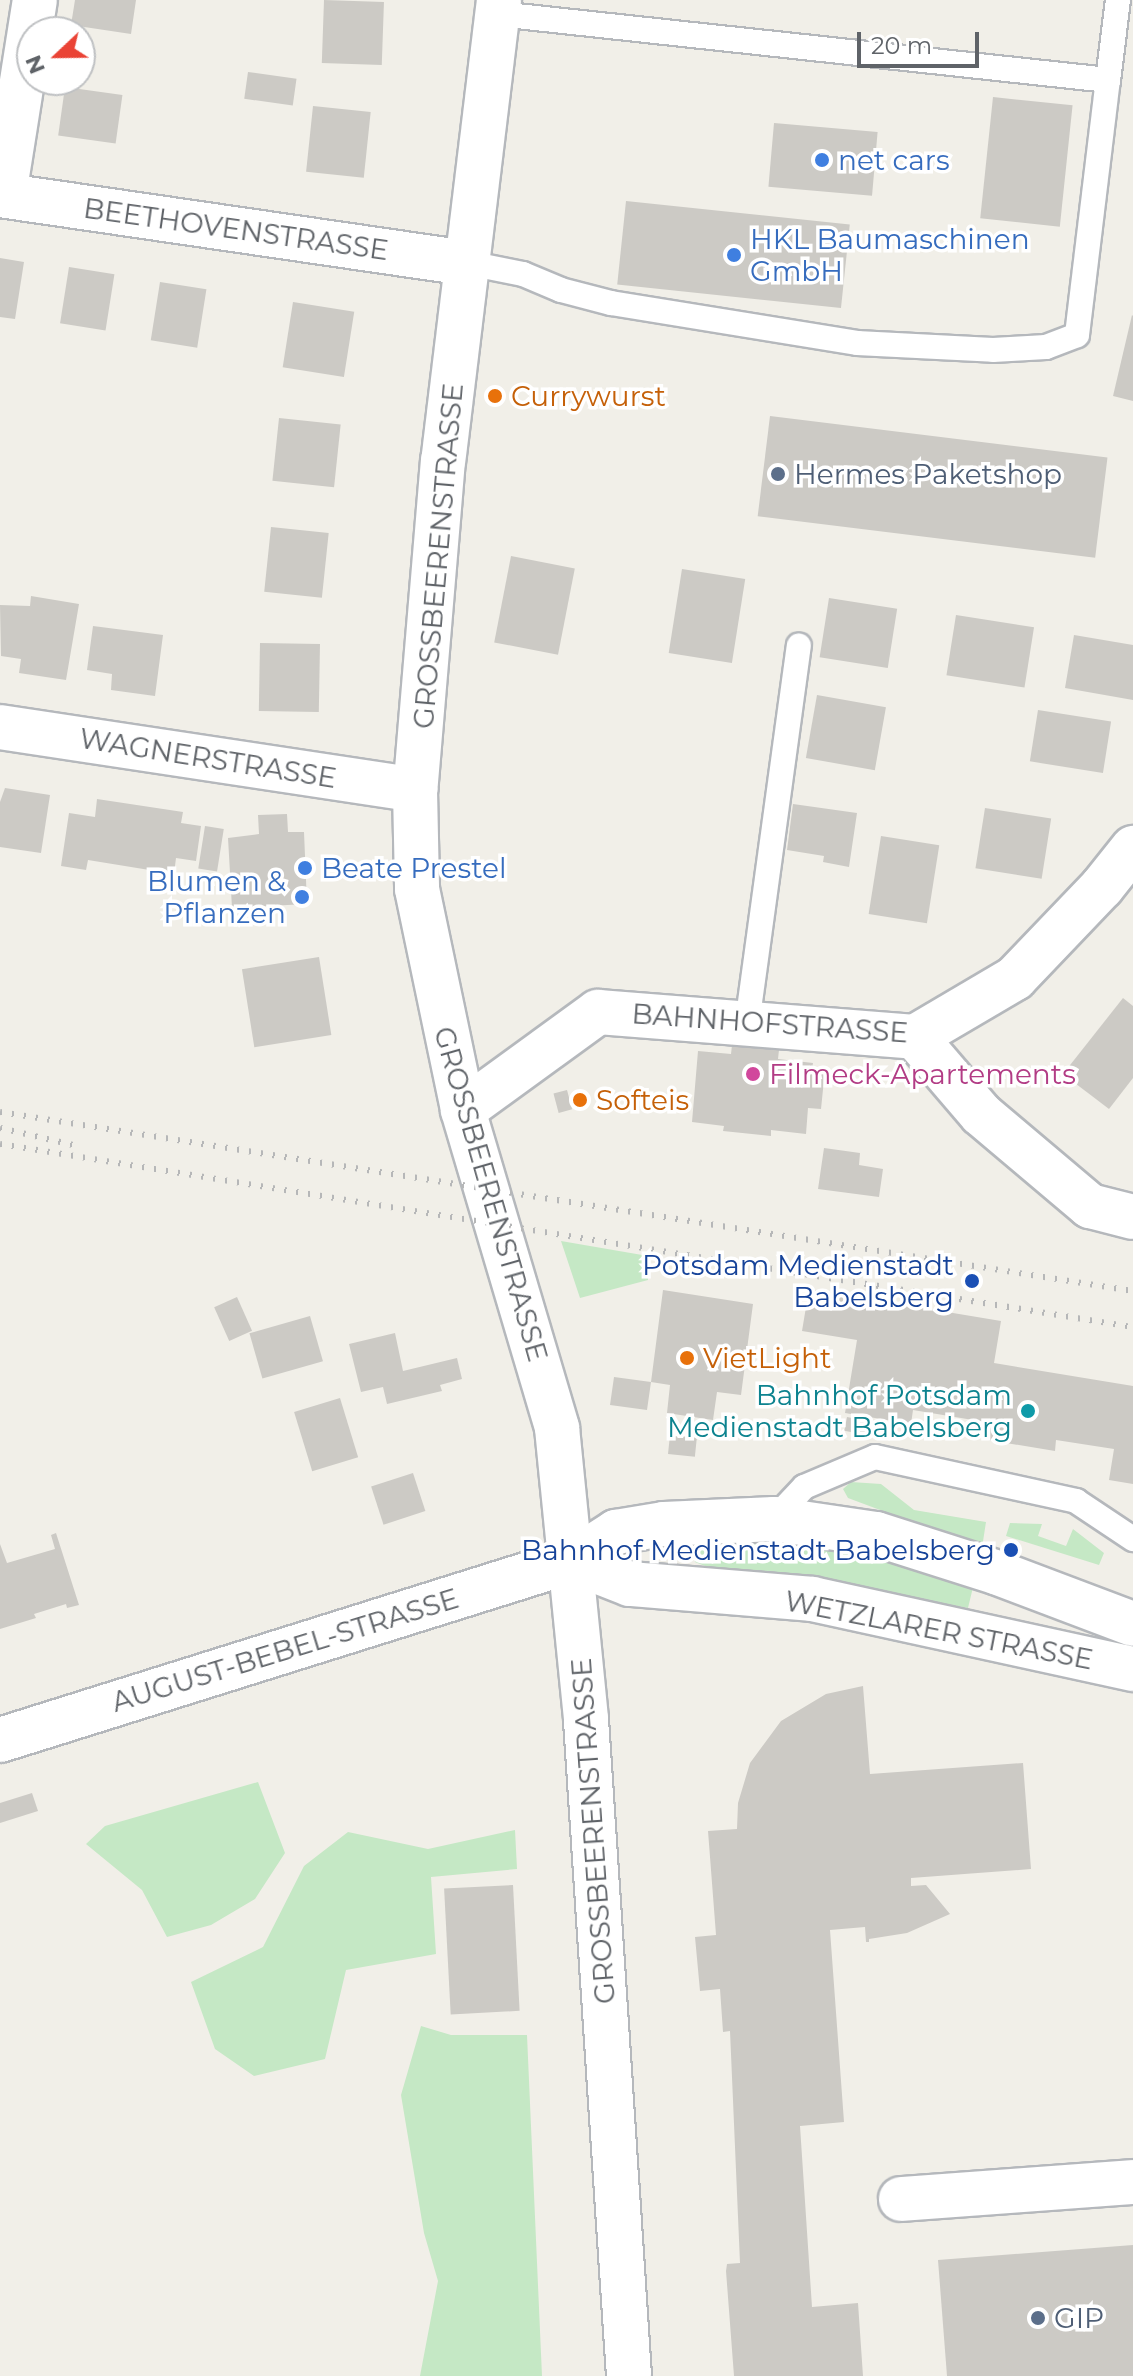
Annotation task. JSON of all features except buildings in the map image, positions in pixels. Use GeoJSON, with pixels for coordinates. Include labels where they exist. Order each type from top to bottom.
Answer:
{"type":"FeatureCollection","features":[{"type":"Feature","properties":{"kind":"street","name":"BEETHOVENSTRASSE"},"geometry":{"type":"LineString","coordinates":[[35,0],[2,195],[468,263]]}},
{"type":"Feature","properties":{"kind":"street","name":"GROSSBEERENSTRASSE"},"geometry":{"type":"LineString","coordinates":[[499,7],[443,460],[415,790],[417,889],[463,1110],[557,1428],[586,1708],[629,2376]]}},
{"type":"Feature","properties":{"kind":"street","name":"WAGNERSTRASSE"},"geometry":{"type":"LineString","coordinates":[[0,727],[415,790]]}},
{"type":"Feature","properties":{"kind":"street","name":"BAHNHOFSTRASSE"},"geometry":{"type":"LineString","coordinates":[[463,1110],[598,1012],[915,1037],[1015,978],[1102,887],[1133,848]]}},
{"type":"Feature","properties":{"kind":"street"},"geometry":{"type":"LineString","coordinates":[[915,1037],[981,1114],[1090,1206],[1133,1217]]}},
{"type":"Feature","properties":{"kind":"street","name":"WETZLARER STRASSE"},"geometry":{"type":"LineString","coordinates":[[571,1561],[616,1532],[664,1524],[774,1519],[876,1534],[998,1573],[1133,1624]]}},
{"type":"Feature","properties":{"kind":"street","name":"WETZLARER STRASSE"},"geometry":{"type":"LineString","coordinates":[[571,1561],[630,1584],[812,1599],[1133,1669]]}},
{"type":"Feature","properties":{"kind":"street","name":"AUGUST-BEBEL-STRASSE"},"geometry":{"type":"LineString","coordinates":[[0,1740],[571,1561]]}},
{"type":"Feature","properties":{"kind":"street"},"geometry":{"type":"LineString","coordinates":[[901,2199],[1133,2182]]}},
{"type":"Feature","properties":{"kind":"lane"},"geometry":{"type":"LineString","coordinates":[[468,263],[523,274],[561,290],[611,303],[857,343],[993,350],[1046,347],[1077,335],[1118,0]]}},
{"type":"Feature","properties":{"kind":"lane","name":"GROSSBEERENSTRASSE"},"geometry":{"type":"LineString","coordinates":[[499,7],[1108,80]]}},
{"type":"Feature","properties":{"kind":"lane"},"geometry":{"type":"LineString","coordinates":[[747,1024],[799,646]]}},
{"type":"Feature","properties":{"kind":"lane"},"geometry":{"type":"LineString","coordinates":[[774,1519],[804,1487],[875,1457],[1076,1501],[1133,1539]]}},
{"type":"Feature","properties":{"kind":"green space"},"geometry":{"type":"Polygon","coordinates":[[[561,1241],[648,1256],[648,1280],[580,1298],[561,1241]]]}},
{"type":"Feature","properties":{"kind":"green space"},"geometry":{"type":"Polygon","coordinates":[[[851,1482],[881,1484],[914,1510],[986,1522],[982,1548],[848,1498],[843,1489],[851,1482]]]}},
{"type":"Feature","properties":{"kind":"green space"},"geometry":{"type":"Polygon","coordinates":[[[1010,1523],[1042,1524],[1038,1536],[1066,1546],[1073,1529],[1104,1553],[1099,1565],[1006,1536],[1010,1523]]]}},
{"type":"Feature","properties":{"kind":"green space"},"geometry":{"type":"Polygon","coordinates":[[[692,1543],[812,1545],[974,1583],[968,1608],[803,1577],[715,1570],[695,1562],[692,1543]]]}},
{"type":"Feature","properties":{"kind":"green space"},"geometry":{"type":"Polygon","coordinates":[[[258,1782],[285,1853],[255,1899],[211,1925],[167,1937],[142,1890],[86,1844],[105,1826],[258,1782]]]}},
{"type":"Feature","properties":{"kind":"green space"},"geometry":{"type":"Polygon","coordinates":[[[515,1830],[517,1869],[431,1877],[436,1954],[346,1970],[325,2059],[254,2076],[215,2049],[191,1982],[263,1947],[304,1866],[348,1832],[428,1849],[515,1830]]]}},
{"type":"Feature","properties":{"kind":"green space"},"geometry":{"type":"Polygon","coordinates":[[[421,2026],[451,2035],[527,2035],[542,2376],[420,2376],[438,2281],[424,2233],[401,2095],[421,2026]]]}},
{"type":"Feature","properties":{"kind":"railway"},"geometry":{"type":"LineString","coordinates":[[0,1112],[1133,1291]]}},
{"type":"Feature","properties":{"kind":"railway"},"geometry":{"type":"LineString","coordinates":[[0,1128],[73,1145]]}},
{"type":"Feature","properties":{"kind":"railway"},"geometry":{"type":"LineString","coordinates":[[0,1144],[1133,1327]]}},
{"type":"Feature","properties":{"kind":"place","name":"net cars"},"geometry":{"type":"Point","coordinates":[822,160]}},
{"type":"Feature","properties":{"kind":"place","name":"HKL Baumaschinen GmbH"},"geometry":{"type":"Point","coordinates":[734,255]}},
{"type":"Feature","properties":{"kind":"place","name":"Currywurst"},"geometry":{"type":"Point","coordinates":[495,396]}},
{"type":"Feature","properties":{"kind":"place","name":"Hermes Paketshop"},"geometry":{"type":"Point","coordinates":[778,474]}},
{"type":"Feature","properties":{"kind":"place","name":"Beate Prestel"},"geometry":{"type":"Point","coordinates":[305,868]}},
{"type":"Feature","properties":{"kind":"place","name":"Blumen & Pflanzen"},"geometry":{"type":"Point","coordinates":[302,897]}},
{"type":"Feature","properties":{"kind":"place","name":"Filmeck-Apartements"},"geometry":{"type":"Point","coordinates":[753,1074]}},
{"type":"Feature","properties":{"kind":"place","name":"Softeis"},"geometry":{"type":"Point","coordinates":[580,1100]}},
{"type":"Feature","properties":{"kind":"place","name":"Potsdam Medienstadt Babelsberg"},"geometry":{"type":"Point","coordinates":[972,1281]}},
{"type":"Feature","properties":{"kind":"place","name":"VietLight"},"geometry":{"type":"Point","coordinates":[687,1358]}},
{"type":"Feature","properties":{"kind":"place","name":"Bahnhof Potsdam Medienstadt Babelsberg"},"geometry":{"type":"Point","coordinates":[1028,1411]}},
{"type":"Feature","properties":{"kind":"place","name":"Bahnhof Medienstadt Babelsberg"},"geometry":{"type":"Point","coordinates":[1011,1550]}},
{"type":"Feature","properties":{"kind":"place","name":"GIP"},"geometry":{"type":"Point","coordinates":[1038,2318]}}]}
